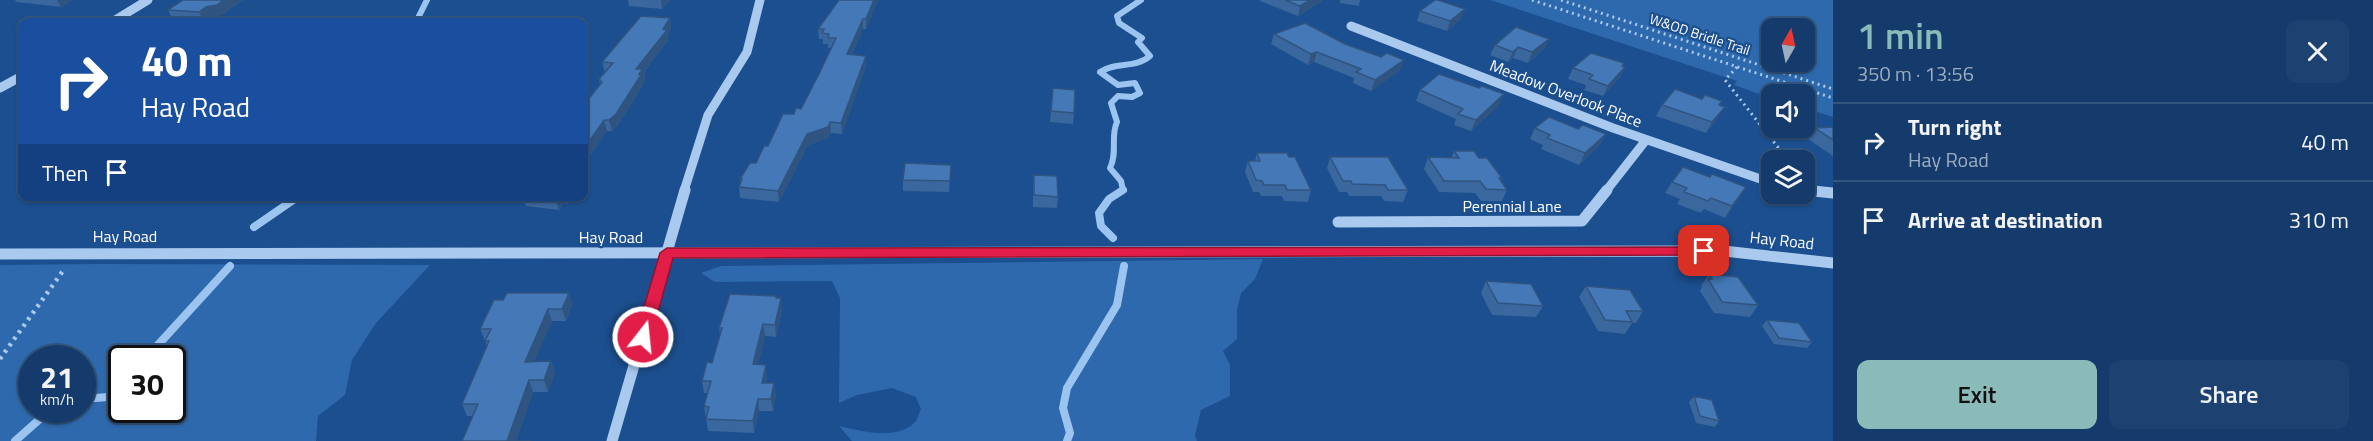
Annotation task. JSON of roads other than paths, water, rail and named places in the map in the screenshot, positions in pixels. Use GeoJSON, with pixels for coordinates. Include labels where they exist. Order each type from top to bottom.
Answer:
{"type":"FeatureCollection","features":[{"type":"Feature","properties":{"kind":"street"},"geometry":{"type":"LineString","coordinates":[[119,18],[148,0]]}},
{"type":"Feature","properties":{"kind":"street"},"geometry":{"type":"LineString","coordinates":[[612,441],[706,117],[751,44],[760,0]]}},
{"type":"Feature","properties":{"kind":"street","name":"Meadow Overlook Place"},"geometry":{"type":"LineString","coordinates":[[1351,26],[1646,140],[1761,180]]}},
{"type":"Feature","properties":{"kind":"street"},"geometry":{"type":"LineString","coordinates":[[0,88],[18,77]]}},
{"type":"Feature","properties":{"kind":"street","name":"Perennial Lane"},"geometry":{"type":"LineString","coordinates":[[1338,222],[1582,221],[1646,140]]}},
{"type":"Feature","properties":{"kind":"street"},"geometry":{"type":"LineString","coordinates":[[1815,191],[1833,193]]}},
{"type":"Feature","properties":{"kind":"street","name":"Hay Road"},"geometry":{"type":"LineString","coordinates":[[0,254],[1724,251],[1833,262]]}},
{"type":"Feature","properties":{"kind":"waterway"},"geometry":{"type":"LineString","coordinates":[[418,18],[427,0]]}},
{"type":"Feature","properties":{"kind":"waterway"},"geometry":{"type":"LineString","coordinates":[[1123,190],[1121,181],[1110,168],[1117,122],[1111,103],[1118,96],[1132,97],[1140,93],[1135,83],[1118,85],[1100,72],[1138,62],[1150,56],[1138,42],[1142,38],[1119,23],[1117,16],[1141,0]]}},
{"type":"Feature","properties":{"kind":"waterway"},"geometry":{"type":"LineString","coordinates":[[1113,238],[1101,226],[1099,213],[1109,199],[1123,190]]}},
{"type":"Feature","properties":{"kind":"waterway"},"geometry":{"type":"LineString","coordinates":[[254,227],[292,201]]}},
{"type":"Feature","properties":{"kind":"waterway"},"geometry":{"type":"LineString","coordinates":[[158,345],[230,266]]}},
{"type":"Feature","properties":{"kind":"waterway"},"geometry":{"type":"LineString","coordinates":[[1067,441],[1070,433],[1063,408],[1067,388],[1117,305],[1124,266]]}},
{"type":"Feature","properties":{"kind":"waterway"},"geometry":{"type":"LineString","coordinates":[[96,398],[108,397]]}},
{"type":"Feature","properties":{"kind":"waterway"},"geometry":{"type":"LineString","coordinates":[[15,441],[35,423]]}}]}
